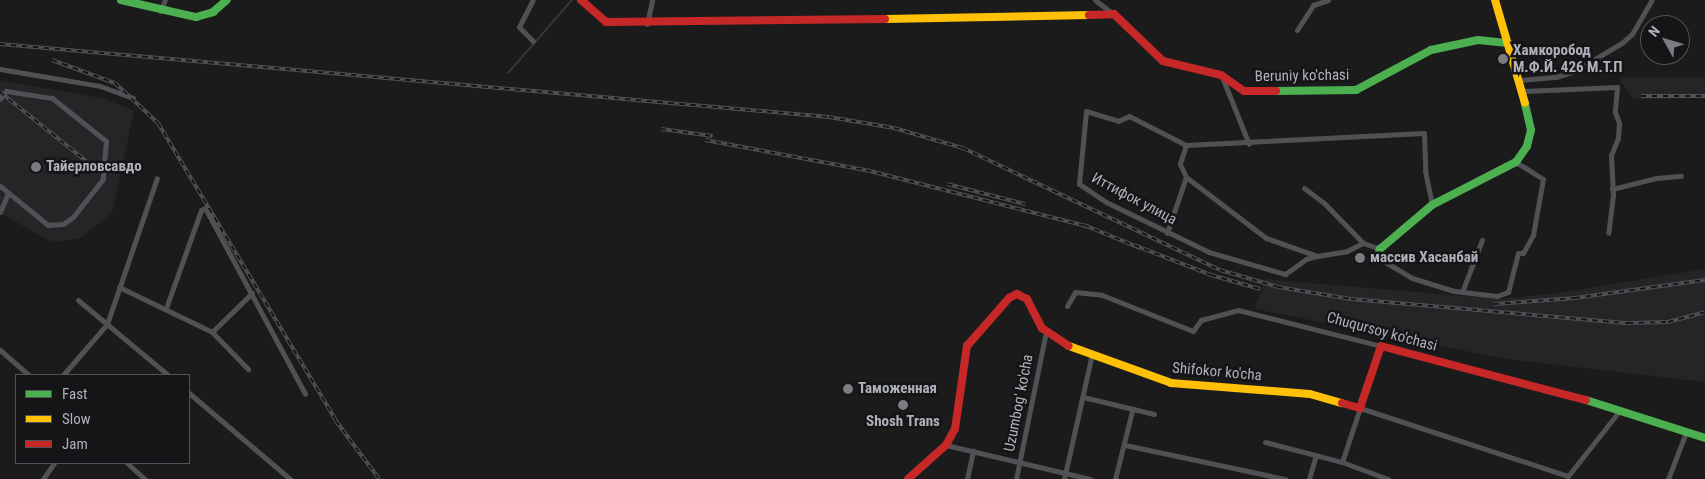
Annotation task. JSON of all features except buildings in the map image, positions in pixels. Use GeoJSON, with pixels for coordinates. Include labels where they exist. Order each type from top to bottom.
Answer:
{"type":"FeatureCollection","features":[{"type":"Feature","properties":{"kind":"street"},"geometry":{"type":"LineString","coordinates":[[121,0],[159,11],[202,16],[217,10],[227,0]]}},
{"type":"Feature","properties":{"kind":"street"},"geometry":{"type":"LineString","coordinates":[[159,11],[164,0]]}},
{"type":"Feature","properties":{"kind":"street"},"geometry":{"type":"LineString","coordinates":[[533,0],[519,27],[533,41]]}},
{"type":"Feature","properties":{"kind":"street"},"geometry":{"type":"LineString","coordinates":[[581,0],[606,22],[647,24],[1114,14]]}},
{"type":"Feature","properties":{"kind":"street"},"geometry":{"type":"LineString","coordinates":[[647,24],[652,0]]}},
{"type":"Feature","properties":{"kind":"street"},"geometry":{"type":"LineString","coordinates":[[1094,0],[1114,14]]}},
{"type":"Feature","properties":{"kind":"street"},"geometry":{"type":"LineString","coordinates":[[1297,30],[1313,5],[1328,0]]}},
{"type":"Feature","properties":{"kind":"street"},"geometry":{"type":"LineString","coordinates":[[1378,253],[1432,205],[1516,162],[1526,146],[1531,130],[1523,91],[1495,0]]}},
{"type":"Feature","properties":{"kind":"street"},"geometry":{"type":"LineString","coordinates":[[1520,80],[1556,77],[1575,70],[1623,42],[1632,34],[1652,0]]}},
{"type":"Feature","properties":{"kind":"street","name":"Beruniy ko'chasi"},"geometry":{"type":"LineString","coordinates":[[1114,14],[1163,61],[1221,75],[1244,91],[1356,90],[1431,50],[1478,40],[1508,42]]}},
{"type":"Feature","properties":{"kind":"street"},"geometry":{"type":"LineString","coordinates":[[0,69],[100,86],[133,98]]}},
{"type":"Feature","properties":{"kind":"street"},"geometry":{"type":"LineString","coordinates":[[1221,75],[1249,144]]}},
{"type":"Feature","properties":{"kind":"street"},"geometry":{"type":"LineString","coordinates":[[1523,91],[1617,87],[1615,112],[1619,123],[1618,138],[1611,155],[1612,189],[1608,234]]}},
{"type":"Feature","properties":{"kind":"street"},"geometry":{"type":"LineString","coordinates":[[0,99],[6,92],[52,98],[106,141],[103,179],[73,217],[63,224],[48,225],[0,186]]}},
{"type":"Feature","properties":{"kind":"street","name":"Иттифок улица"},"geometry":{"type":"LineString","coordinates":[[1364,243],[1347,251],[1306,259],[1285,274],[1209,252],[1106,202],[1079,184],[1086,111],[1118,121],[1129,116],[1186,145],[1249,144],[1424,133],[1425,172],[1432,205]]}},
{"type":"Feature","properties":{"kind":"street"},"geometry":{"type":"LineString","coordinates":[[1167,232],[1186,177],[1180,164],[1186,145]]}},
{"type":"Feature","properties":{"kind":"street"},"geometry":{"type":"LineString","coordinates":[[1304,188],[1324,203],[1364,243],[1412,278],[1462,292],[1496,296],[1508,292],[1518,253],[1523,253],[1533,234],[1543,179],[1516,162]]}},
{"type":"Feature","properties":{"kind":"street"},"geometry":{"type":"LineString","coordinates":[[1612,189],[1656,178],[1681,176]]}},
{"type":"Feature","properties":{"kind":"street","name":"Иттифок улица"},"geometry":{"type":"LineString","coordinates":[[1186,177],[1266,238],[1317,256]]}},
{"type":"Feature","properties":{"kind":"street"},"geometry":{"type":"LineString","coordinates":[[64,374],[107,324],[157,178]]}},
{"type":"Feature","properties":{"kind":"street"},"geometry":{"type":"LineString","coordinates":[[0,212],[8,193]]}},
{"type":"Feature","properties":{"kind":"street"},"geometry":{"type":"LineString","coordinates":[[166,308],[203,208],[252,293],[305,394]]}},
{"type":"Feature","properties":{"kind":"street"},"geometry":{"type":"LineString","coordinates":[[1462,292],[1482,240]]}},
{"type":"Feature","properties":{"kind":"street"},"geometry":{"type":"LineString","coordinates":[[119,287],[166,308],[212,332],[248,369]]}},
{"type":"Feature","properties":{"kind":"street","name":"Chuqursoy ko'chasi"},"geometry":{"type":"LineString","coordinates":[[1067,306],[1075,292],[1102,295],[1193,331],[1201,320],[1238,310],[1621,409],[1705,438]]}},
{"type":"Feature","properties":{"kind":"street"},"geometry":{"type":"LineString","coordinates":[[212,332],[252,293]]}},
{"type":"Feature","properties":{"kind":"street","name":"Shifokor ko'cha"},"geometry":{"type":"LineString","coordinates":[[946,445],[957,422],[963,358],[969,344],[1013,295],[1023,295],[1046,332],[1063,344],[1171,383],[1310,394],[1360,408]]}},
{"type":"Feature","properties":{"kind":"street"},"geometry":{"type":"LineString","coordinates":[[78,300],[167,374]]}},
{"type":"Feature","properties":{"kind":"street","name":"Uzumbog' ko'cha"},"geometry":{"type":"LineString","coordinates":[[1016,479],[1046,332]]}},
{"type":"Feature","properties":{"kind":"street"},"geometry":{"type":"LineString","coordinates":[[1342,462],[1381,346]]}},
{"type":"Feature","properties":{"kind":"street"},"geometry":{"type":"LineString","coordinates":[[0,350],[28,374]]}},
{"type":"Feature","properties":{"kind":"street"},"geometry":{"type":"LineString","coordinates":[[1064,479],[1092,354]]}},
{"type":"Feature","properties":{"kind":"street"},"geometry":{"type":"LineString","coordinates":[[190,394],[290,479]]}},
{"type":"Feature","properties":{"kind":"street"},"geometry":{"type":"LineString","coordinates":[[1083,397],[1132,411],[1154,414]]}},
{"type":"Feature","properties":{"kind":"street"},"geometry":{"type":"LineString","coordinates":[[1360,408],[1564,476],[1572,474],[1621,409]]}},
{"type":"Feature","properties":{"kind":"street"},"geometry":{"type":"LineString","coordinates":[[1115,479],[1132,411]]}},
{"type":"Feature","properties":{"kind":"street"},"geometry":{"type":"LineString","coordinates":[[1668,479],[1686,432]]}},
{"type":"Feature","properties":{"kind":"street"},"geometry":{"type":"LineString","coordinates":[[1266,442],[1342,462],[1388,479]]}},
{"type":"Feature","properties":{"kind":"street"},"geometry":{"type":"LineString","coordinates":[[908,479],[946,445],[1090,479]]}},
{"type":"Feature","properties":{"kind":"street"},"geometry":{"type":"LineString","coordinates":[[1124,445],[1285,479]]}},
{"type":"Feature","properties":{"kind":"street"},"geometry":{"type":"LineString","coordinates":[[967,479],[973,451]]}},
{"type":"Feature","properties":{"kind":"street"},"geometry":{"type":"LineString","coordinates":[[1309,479],[1316,455]]}},
{"type":"Feature","properties":{"kind":"street"},"geometry":{"type":"LineString","coordinates":[[43,479],[53,464]]}},
{"type":"Feature","properties":{"kind":"street"},"geometry":{"type":"LineString","coordinates":[[127,464],[145,479]]}},
{"type":"Feature","properties":{"kind":"street"},"geometry":{"type":"LineString","coordinates":[[1366,479],[1368,472]]}},
{"type":"Feature","properties":{"kind":"shaded area"},"geometry":{"type":"Polygon","coordinates":[[[1621,77],[1705,77],[1705,98],[1633,99],[1621,82],[1621,77]]]}},
{"type":"Feature","properties":{"kind":"shaded area"},"geometry":{"type":"Polygon","coordinates":[[[0,80],[106,99],[134,111],[112,213],[79,239],[52,242],[0,213],[0,80]]]}},
{"type":"Feature","properties":{"kind":"shaded area"},"geometry":{"type":"Polygon","coordinates":[[[1705,269],[1705,382],[1506,359],[1255,309],[1265,279],[1498,299],[1560,293],[1705,269]]]}},
{"type":"Feature","properties":{"kind":"waterway"},"geometry":{"type":"LineString","coordinates":[[508,73],[572,0]]}},
{"type":"Feature","properties":{"kind":"railway"},"geometry":{"type":"LineString","coordinates":[[0,44],[829,117],[894,128],[963,148],[1220,270],[1278,287],[1351,299],[1628,323],[1668,322],[1705,312]]}},
{"type":"Feature","properties":{"kind":"railway"},"geometry":{"type":"LineString","coordinates":[[52,60],[115,83],[158,123],[336,421],[379,479]]}},
{"type":"Feature","properties":{"kind":"railway"},"geometry":{"type":"LineString","coordinates":[[0,92],[95,168]]}},
{"type":"Feature","properties":{"kind":"railway"},"geometry":{"type":"LineString","coordinates":[[1641,96],[1705,96]]}},
{"type":"Feature","properties":{"kind":"railway"},"geometry":{"type":"LineString","coordinates":[[661,129],[713,136]]}},
{"type":"Feature","properties":{"kind":"railway"},"geometry":{"type":"LineString","coordinates":[[705,140],[866,170],[1089,227]]}},
{"type":"Feature","properties":{"kind":"railway"},"geometry":{"type":"LineString","coordinates":[[947,184],[1025,204]]}},
{"type":"Feature","properties":{"kind":"railway"},"geometry":{"type":"LineString","coordinates":[[1084,225],[1140,248]]}},
{"type":"Feature","properties":{"kind":"railway"},"geometry":{"type":"LineString","coordinates":[[1134,245],[1211,275],[1260,289]]}},
{"type":"Feature","properties":{"kind":"railway"},"geometry":{"type":"LineString","coordinates":[[1494,304],[1575,298],[1705,280]]}},
{"type":"Feature","properties":{"kind":"traffic: fast"},"geometry":{"type":"LineString","coordinates":[[121,0],[196,17],[213,12],[227,0]]}},
{"type":"Feature","properties":{"kind":"traffic: fast"},"geometry":{"type":"LineString","coordinates":[[1276,91],[1356,90],[1431,50],[1478,40],[1508,43]]}},
{"type":"Feature","properties":{"kind":"traffic: fast"},"geometry":{"type":"LineString","coordinates":[[1377,257],[1380,249],[1432,205],[1516,162],[1527,146],[1531,130],[1525,103]]}},
{"type":"Feature","properties":{"kind":"traffic: fast"},"geometry":{"type":"LineString","coordinates":[[1586,400],[1705,438]]}},
{"type":"Feature","properties":{"kind":"traffic: slow"},"geometry":{"type":"LineString","coordinates":[[1495,0],[1525,103]]}},
{"type":"Feature","properties":{"kind":"traffic: slow"},"geometry":{"type":"LineString","coordinates":[[885,19],[1089,15]]}},
{"type":"Feature","properties":{"kind":"traffic: slow"},"geometry":{"type":"LineString","coordinates":[[1069,346],[1171,383],[1310,394],[1342,403]]}},
{"type":"Feature","properties":{"kind":"traffic: jam"},"geometry":{"type":"LineString","coordinates":[[581,0],[606,22],[885,19]]}},
{"type":"Feature","properties":{"kind":"traffic: jam"},"geometry":{"type":"LineString","coordinates":[[1089,15],[1114,14],[1163,61],[1221,75],[1244,91],[1276,91]]}},
{"type":"Feature","properties":{"kind":"traffic: jam"},"geometry":{"type":"LineString","coordinates":[[908,479],[946,445],[955,429],[967,346],[1009,298],[1017,294],[1027,299],[1042,328],[1069,346]]}},
{"type":"Feature","properties":{"kind":"traffic: jam"},"geometry":{"type":"LineString","coordinates":[[1342,403],[1360,408],[1381,346],[1586,400]]}},
{"type":"Feature","properties":{"kind":"place","name":"Хамкоробод М.Ф.Й. 426 М.Т.П"},"geometry":{"type":"Point","coordinates":[1503,59]}},
{"type":"Feature","properties":{"kind":"place","name":"Тайерловсавдо"},"geometry":{"type":"Point","coordinates":[36,167]}},
{"type":"Feature","properties":{"kind":"place","name":"массив Хасанбай"},"geometry":{"type":"Point","coordinates":[1360,258]}},
{"type":"Feature","properties":{"kind":"place","name":"Таможенная"},"geometry":{"type":"Point","coordinates":[848,389]}},
{"type":"Feature","properties":{"kind":"place","name":"Shosh Trans"},"geometry":{"type":"Point","coordinates":[903,405]}}]}
